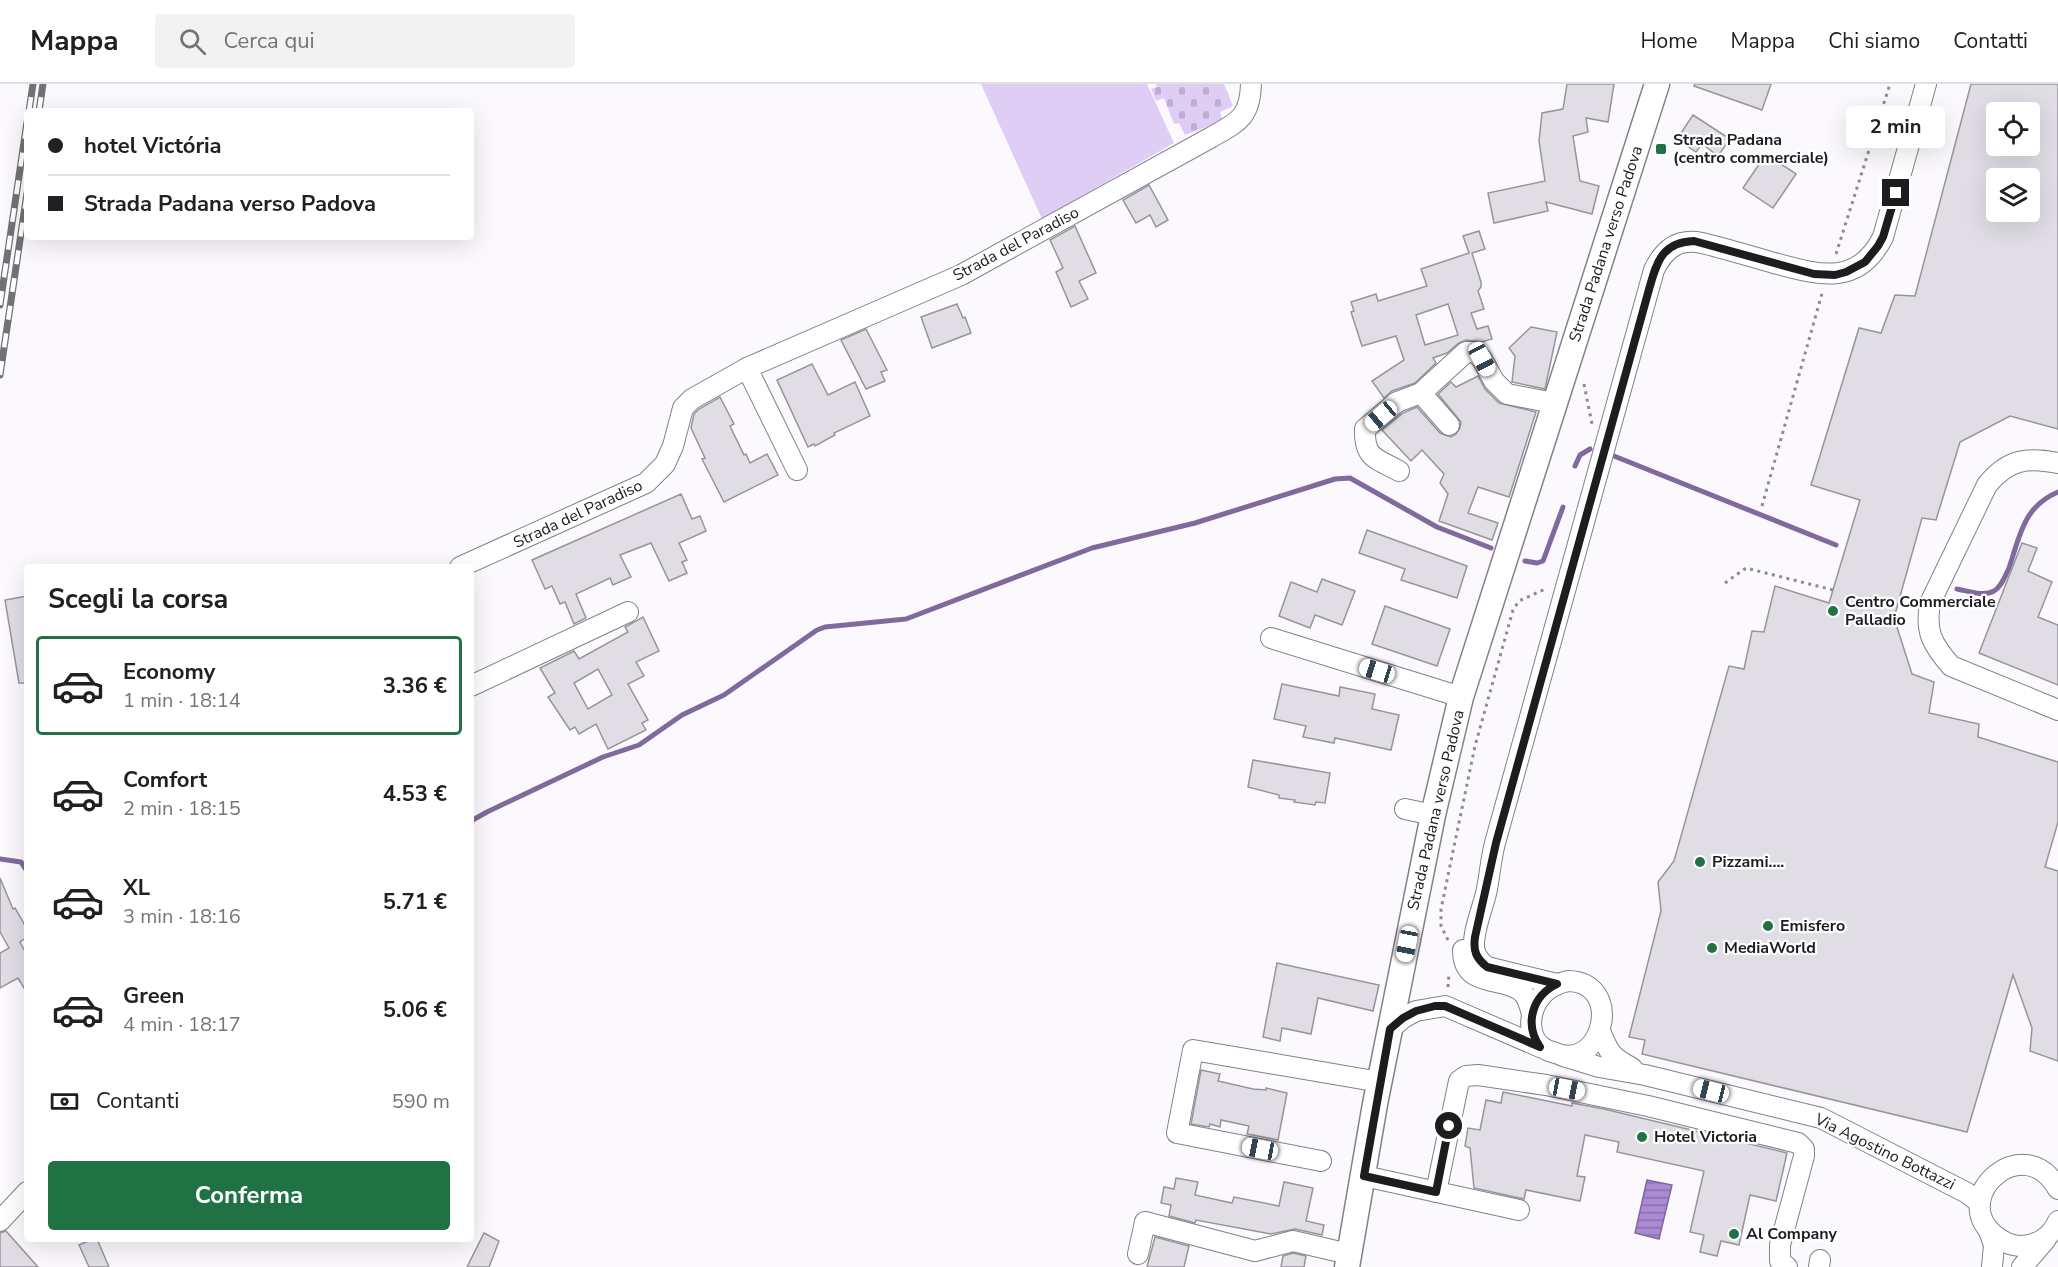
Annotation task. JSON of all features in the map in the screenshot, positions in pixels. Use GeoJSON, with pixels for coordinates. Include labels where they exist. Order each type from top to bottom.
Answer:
{"type":"FeatureCollection","features":[{"type":"Feature","properties":{"kind":"main road","name":"Strada Padana verso Padova"},"geometry":{"type":"LineString","coordinates":[[1348,1260],[1390,1029],[1433,815],[1461,697],[1657,84]]}},
{"type":"Feature","properties":{"kind":"street","name":"Strada del Paradiso"},"geometry":{"type":"LineString","coordinates":[[467,564],[646,483],[665,464],[673,446],[683,408],[692,399],[747,368],[961,275],[1210,138],[1244,116],[1251,100],[1251,84]]}},
{"type":"Feature","properties":{"kind":"street"},"geometry":{"type":"LineString","coordinates":[[1557,984],[1490,968],[1474,952],[1475,937],[1490,865],[1658,261],[1670,247],[1685,241],[1694,241],[1814,274],[1835,275],[1865,262],[1883,237],[1926,84]]}},
{"type":"Feature","properties":{"kind":"street"},"geometry":{"type":"LineString","coordinates":[[1399,471],[1370,455],[1365,444],[1365,429],[1397,402],[1421,393],[1466,352],[1475,352],[1482,359],[1494,381],[1507,394],[1554,404]]}},
{"type":"Feature","properties":{"kind":"street"},"geometry":{"type":"LineString","coordinates":[[747,368],[797,470]]}},
{"type":"Feature","properties":{"kind":"street"},"geometry":{"type":"LineString","coordinates":[[1421,393],[1449,424]]}},
{"type":"Feature","properties":{"kind":"street"},"geometry":{"type":"LineString","coordinates":[[2058,463],[2035,459],[2021,461],[1998,472],[1987,485],[1930,603],[1927,622],[1939,652],[1952,666],[2058,710]]}},
{"type":"Feature","properties":{"kind":"street"},"geometry":{"type":"LineString","coordinates":[[474,685],[628,612]]}},
{"type":"Feature","properties":{"kind":"street","name":"Strada Padana verso Padova"},"geometry":{"type":"LineString","coordinates":[[1271,638],[1461,697]]}},
{"type":"Feature","properties":{"kind":"street"},"geometry":{"type":"LineString","coordinates":[[1405,809],[1433,815]]}},
{"type":"Feature","properties":{"kind":"street"},"geometry":{"type":"LineString","coordinates":[[1490,865],[1479,886],[1464,941],[1463,956],[1469,968],[1480,978],[1514,987],[1524,993],[1532,1014],[1532,1031],[1540,1047]]}},
{"type":"Feature","properties":{"kind":"street"},"geometry":{"type":"LineString","coordinates":[[1390,1029],[1416,1011],[1445,1006],[1563,1056],[1586,1049],[1600,1031],[1602,1013],[1594,989],[1579,981],[1557,984],[1545,992],[1539,998],[1532,1014]]}},
{"type":"Feature","properties":{"kind":"street","name":"Via Agostino Bottazzi"},"geometry":{"type":"LineString","coordinates":[[1600,1031],[1615,1059],[1645,1075]]}},
{"type":"Feature","properties":{"kind":"street"},"geometry":{"type":"LineString","coordinates":[[1322,1161],[1177,1133],[1193,1050],[1380,1082]]}},
{"type":"Feature","properties":{"kind":"street","name":"Via Agostino Bottazzi"},"geometry":{"type":"LineString","coordinates":[[1563,1056],[1599,1067],[1645,1075],[1821,1118],[1967,1193],[1980,1203]]}},
{"type":"Feature","properties":{"kind":"street"},"geometry":{"type":"LineString","coordinates":[[1436,1192],[1458,1082],[1466,1076],[1478,1075],[1505,1079],[1648,1106],[1798,1143],[1804,1149],[1780,1245],[1780,1262],[1787,1267]]}},
{"type":"Feature","properties":{"kind":"street"},"geometry":{"type":"LineString","coordinates":[[1992,1267],[1994,1245],[1981,1213],[1980,1203],[1987,1183],[1995,1173],[2007,1167],[2019,1165],[2032,1166],[2048,1174],[2056,1184]]}},
{"type":"Feature","properties":{"kind":"street"},"geometry":{"type":"LineString","coordinates":[[1364,1176],[1519,1210]]}},
{"type":"Feature","properties":{"kind":"street"},"geometry":{"type":"LineString","coordinates":[[0,1221],[24,1195]]}},
{"type":"Feature","properties":{"kind":"street"},"geometry":{"type":"LineString","coordinates":[[1138,1254],[1145,1222],[1255,1251],[1293,1241],[1348,1260]]}},
{"type":"Feature","properties":{"kind":"street"},"geometry":{"type":"LineString","coordinates":[[1989,1231],[2008,1244],[2019,1246],[2031,1245],[2042,1240],[2056,1226]]}},
{"type":"Feature","properties":{"kind":"street"},"geometry":{"type":"LineString","coordinates":[[2022,1267],[2056,1226]]}},
{"type":"Feature","properties":{"kind":"path"},"geometry":{"type":"LineString","coordinates":[[1836,254],[1890,84]]}},
{"type":"Feature","properties":{"kind":"path"},"geometry":{"type":"LineString","coordinates":[[1762,506],[1825,286]]}},
{"type":"Feature","properties":{"kind":"path"},"geometry":{"type":"LineString","coordinates":[[1587,373],[1584,384],[1592,426]]}},
{"type":"Feature","properties":{"kind":"path"},"geometry":{"type":"LineString","coordinates":[[1725,583],[1746,568],[1833,590]]}},
{"type":"Feature","properties":{"kind":"path"},"geometry":{"type":"LineString","coordinates":[[1450,944],[1442,926],[1441,909],[1474,746],[1493,678],[1516,604],[1523,598],[1552,585]]}},
{"type":"Feature","properties":{"kind":"path"},"geometry":{"type":"LineString","coordinates":[[1447,995],[1450,963]]}},
{"type":"Feature","properties":{"kind":"green space"},"geometry":{"type":"Polygon","coordinates":[[[981,84],[1147,84],[1174,143],[1042,219],[981,84]]]}},
{"type":"Feature","properties":{"kind":"green space"},"geometry":{"type":"Polygon","coordinates":[[[1156,84],[1224,84],[1233,106],[1220,112],[1223,121],[1185,135],[1179,123],[1174,124],[1164,98],[1156,101],[1151,89],[1157,87],[1156,84]]]}},
{"type":"Feature","properties":{"kind":"shaded area"},"geometry":{"type":"Polygon","coordinates":[[[1647,1180],[1672,1185],[1659,1239],[1635,1233],[1647,1180]]]}},
{"type":"Feature","properties":{"kind":"building"},"geometry":{"type":"Polygon","coordinates":[[[1567,84],[1614,84],[1608,122],[1586,118],[1588,132],[1573,136],[1580,181],[1599,186],[1592,214],[1546,202],[1548,211],[1494,223],[1488,193],[1545,181],[1539,141],[1542,113],[1563,109],[1567,84]]]}},
{"type":"Feature","properties":{"kind":"building"},"geometry":{"type":"Polygon","coordinates":[[[1695,84],[1771,84],[1762,110],[1694,86],[1695,84]]]}},
{"type":"Feature","properties":{"kind":"building","name":"Centro Commerciale Palladio"},"geometry":{"type":"Polygon","coordinates":[[[1971,84],[2058,84],[2058,429],[2010,416],[1960,442],[1936,520],[1922,518],[1894,618],[1912,674],[1934,682],[1929,713],[1979,724],[1978,737],[2058,762],[2058,822],[2045,867],[2058,871],[2058,1061],[2030,1051],[2032,1028],[2013,975],[1967,1132],[1642,1054],[1645,1040],[1629,1037],[1661,911],[1658,882],[1674,861],[1729,666],[1744,669],[1752,631],[1764,632],[1775,586],[1829,603],[1860,500],[1811,485],[1859,328],[1881,333],[1895,295],[1915,296],[1971,84]]]}},
{"type":"Feature","properties":{"kind":"building"},"geometry":{"type":"Polygon","coordinates":[[[1693,115],[1730,139],[1718,156],[1702,144],[1696,152],[1677,139],[1693,115]]]}},
{"type":"Feature","properties":{"kind":"building"},"geometry":{"type":"Polygon","coordinates":[[[1766,154],[1796,174],[1773,208],[1743,188],[1766,154]]]}},
{"type":"Feature","properties":{"kind":"building"},"geometry":{"type":"Polygon","coordinates":[[[1149,185],[1168,220],[1156,227],[1150,215],[1136,223],[1123,200],[1149,185]]]}},
{"type":"Feature","properties":{"kind":"building"},"geometry":{"type":"Polygon","coordinates":[[[1075,226],[1096,273],[1079,281],[1088,299],[1071,307],[1056,272],[1063,268],[1050,240],[1075,226]]]}},
{"type":"Feature","properties":{"kind":"building"},"geometry":{"type":"Polygon","coordinates":[[[1479,231],[1485,249],[1472,253],[1481,282],[1478,291],[1484,309],[1471,313],[1477,329],[1488,326],[1492,339],[1481,342],[1466,340],[1459,343],[1447,353],[1433,358],[1436,363],[1415,383],[1392,391],[1384,398],[1372,381],[1404,360],[1396,336],[1362,346],[1351,312],[1354,311],[1351,302],[1376,294],[1378,301],[1427,286],[1421,269],[1469,253],[1463,236],[1479,231]],[[1448,304],[1416,315],[1425,345],[1458,335],[1448,304]]]}},
{"type":"Feature","properties":{"kind":"building"},"geometry":{"type":"Polygon","coordinates":[[[957,304],[971,333],[932,348],[921,317],[957,304]]]}},
{"type":"Feature","properties":{"kind":"building"},"geometry":{"type":"Polygon","coordinates":[[[1531,327],[1557,332],[1545,389],[1512,382],[1515,356],[1509,348],[1531,327]]]}},
{"type":"Feature","properties":{"kind":"building"},"geometry":{"type":"Polygon","coordinates":[[[866,329],[887,370],[881,372],[885,381],[866,389],[841,340],[866,329]]]}},
{"type":"Feature","properties":{"kind":"building"},"geometry":{"type":"Polygon","coordinates":[[[812,364],[828,395],[855,382],[870,416],[834,433],[835,435],[815,446],[814,444],[808,447],[777,380],[812,364]]]}},
{"type":"Feature","properties":{"kind":"building"},"geometry":{"type":"Polygon","coordinates":[[[1478,376],[1485,389],[1499,403],[1536,412],[1509,497],[1478,487],[1468,513],[1498,523],[1492,540],[1439,521],[1448,494],[1440,483],[1444,474],[1422,450],[1411,461],[1382,430],[1403,413],[1417,407],[1440,433],[1451,437],[1460,428],[1461,422],[1438,394],[1451,382],[1456,387],[1478,376]]]}},
{"type":"Feature","properties":{"kind":"building"},"geometry":{"type":"Polygon","coordinates":[[[720,397],[734,424],[730,426],[744,455],[746,454],[750,463],[767,454],[778,475],[724,502],[702,459],[705,458],[691,428],[694,414],[720,397]]]}},
{"type":"Feature","properties":{"kind":"building"},"geometry":{"type":"Polygon","coordinates":[[[681,494],[692,519],[700,516],[706,531],[679,543],[687,560],[682,562],[687,573],[669,581],[651,543],[620,555],[631,577],[613,585],[610,578],[576,594],[586,618],[574,624],[565,602],[560,604],[552,586],[545,589],[532,560],[681,494]]]}},
{"type":"Feature","properties":{"kind":"building"},"geometry":{"type":"Polygon","coordinates":[[[1367,530],[1467,566],[1457,598],[1401,580],[1405,569],[1359,553],[1367,530]]]}},
{"type":"Feature","properties":{"kind":"building"},"geometry":{"type":"Polygon","coordinates":[[[2022,543],[2037,548],[2028,571],[2052,582],[2038,617],[2058,625],[2058,685],[1979,653],[2022,543]]]}},
{"type":"Feature","properties":{"kind":"building"},"geometry":{"type":"Polygon","coordinates":[[[1322,579],[1355,591],[1342,625],[1315,615],[1310,628],[1279,616],[1291,582],[1317,592],[1322,579]]]}},
{"type":"Feature","properties":{"kind":"building"},"geometry":{"type":"Polygon","coordinates":[[[24,597],[24,683],[19,683],[5,600],[24,597]]]}},
{"type":"Feature","properties":{"kind":"building"},"geometry":{"type":"Polygon","coordinates":[[[1385,606],[1450,629],[1437,666],[1372,644],[1385,606]]]}},
{"type":"Feature","properties":{"kind":"building"},"geometry":{"type":"Polygon","coordinates":[[[643,617],[659,651],[636,662],[644,676],[628,684],[648,720],[642,723],[646,730],[608,749],[596,724],[579,734],[575,727],[570,730],[548,697],[555,693],[540,668],[574,651],[579,659],[628,632],[625,627],[643,617]],[[598,669],[574,683],[588,709],[612,695],[598,669]]]}},
{"type":"Feature","properties":{"kind":"building"},"geometry":{"type":"Polygon","coordinates":[[[1282,684],[1339,696],[1340,687],[1375,694],[1372,709],[1399,715],[1391,750],[1335,738],[1334,743],[1303,737],[1306,726],[1274,719],[1282,684]]]}},
{"type":"Feature","properties":{"kind":"building"},"geometry":{"type":"Polygon","coordinates":[[[1253,760],[1330,773],[1325,803],[1316,802],[1315,805],[1294,802],[1295,800],[1279,798],[1279,795],[1248,787],[1253,760]]]}},
{"type":"Feature","properties":{"kind":"building"},"geometry":{"type":"Polygon","coordinates":[[[0,878],[13,909],[15,908],[24,924],[24,939],[20,942],[24,949],[24,988],[18,978],[0,988],[0,953],[9,948],[0,932],[0,878]]]}},
{"type":"Feature","properties":{"kind":"building"},"geometry":{"type":"Polygon","coordinates":[[[1277,963],[1379,985],[1373,1011],[1318,998],[1311,1034],[1282,1028],[1280,1041],[1263,1037],[1277,963]]]}},
{"type":"Feature","properties":{"kind":"building"},"geometry":{"type":"Polygon","coordinates":[[[1201,1070],[1220,1074],[1218,1081],[1253,1089],[1266,1090],[1266,1088],[1287,1093],[1278,1140],[1247,1134],[1249,1126],[1221,1120],[1220,1127],[1210,1124],[1209,1127],[1191,1124],[1201,1070]]]}},
{"type":"Feature","properties":{"kind":"building"},"geometry":{"type":"Polygon","coordinates":[[[1503,1092],[1572,1106],[1572,1103],[1604,1109],[1787,1153],[1776,1201],[1750,1195],[1739,1245],[1721,1241],[1717,1256],[1700,1252],[1704,1235],[1690,1232],[1704,1171],[1617,1152],[1619,1142],[1585,1135],[1577,1176],[1585,1177],[1580,1201],[1526,1190],[1524,1199],[1474,1188],[1470,1148],[1465,1146],[1468,1128],[1480,1130],[1486,1100],[1501,1103],[1503,1092]]]}},
{"type":"Feature","properties":{"kind":"building"},"geometry":{"type":"Polygon","coordinates":[[[1176,1178],[1198,1182],[1195,1195],[1232,1203],[1234,1197],[1279,1206],[1284,1182],[1313,1188],[1306,1221],[1324,1225],[1322,1235],[1295,1229],[1271,1234],[1196,1220],[1195,1223],[1169,1216],[1171,1205],[1161,1203],[1164,1187],[1174,1189],[1176,1178]]]}},
{"type":"Feature","properties":{"kind":"building"},"geometry":{"type":"Polygon","coordinates":[[[6,1231],[38,1267],[0,1267],[0,1233],[6,1231]]]}},
{"type":"Feature","properties":{"kind":"building"},"geometry":{"type":"Polygon","coordinates":[[[484,1233],[499,1241],[489,1267],[467,1267],[484,1233]]]}},
{"type":"Feature","properties":{"kind":"building"},"geometry":{"type":"Polygon","coordinates":[[[1155,1237],[1189,1246],[1184,1267],[1147,1267],[1155,1237]]]}},
{"type":"Feature","properties":{"kind":"building"},"geometry":{"type":"Polygon","coordinates":[[[86,1242],[98,1242],[109,1267],[89,1267],[79,1245],[86,1242]]]}},
{"type":"Feature","properties":{"kind":"building"},"geometry":{"type":"Polygon","coordinates":[[[1293,1253],[1306,1256],[1304,1267],[1281,1267],[1283,1256],[1293,1253]]]}},
{"type":"Feature","properties":{"kind":"waterway"},"geometry":{"type":"LineString","coordinates":[[1575,466],[1580,455],[1590,449]]}},
{"type":"Feature","properties":{"kind":"waterway"},"geometry":{"type":"LineString","coordinates":[[1614,456],[1836,545]]}},
{"type":"Feature","properties":{"kind":"waterway"},"geometry":{"type":"LineString","coordinates":[[474,819],[603,757],[639,745],[682,715],[724,695],[817,630],[825,627],[906,619],[1092,548],[1195,523],[1335,479],[1350,478],[1437,527],[1491,548]]}},
{"type":"Feature","properties":{"kind":"waterway"},"geometry":{"type":"LineString","coordinates":[[1957,589],[1980,594],[1990,593],[1997,589],[2009,568],[2020,533],[2030,513],[2047,498],[2058,492]]}},
{"type":"Feature","properties":{"kind":"waterway"},"geometry":{"type":"LineString","coordinates":[[1525,561],[1537,563],[1543,561],[1563,507]]}},
{"type":"Feature","properties":{"kind":"waterway"},"geometry":{"type":"LineString","coordinates":[[0,859],[21,862],[24,866]]}},
{"type":"Feature","properties":{"kind":"railway"},"geometry":{"type":"LineString","coordinates":[[29,108],[33,84]]}},
{"type":"Feature","properties":{"kind":"railway"},"geometry":{"type":"LineString","coordinates":[[39,108],[43,84]]}},
{"type":"Feature","properties":{"kind":"railway"},"geometry":{"type":"LineString","coordinates":[[0,305],[24,142]]}},
{"type":"Feature","properties":{"kind":"railway"},"geometry":{"type":"LineString","coordinates":[[0,375],[24,213]]}},
{"type":"Feature","properties":{"kind":"place","name":"Strada Padana (centro commerciale)"},"geometry":{"type":"Point","coordinates":[1661,149]}},
{"type":"Feature","properties":{"kind":"place","name":"Centro Commerciale Palladio"},"geometry":{"type":"Point","coordinates":[1833,611]}},
{"type":"Feature","properties":{"kind":"place","name":"Pizzami...."},"geometry":{"type":"Point","coordinates":[1700,862]}},
{"type":"Feature","properties":{"kind":"place","name":"Emisfero"},"geometry":{"type":"Point","coordinates":[1768,926]}},
{"type":"Feature","properties":{"kind":"place","name":"MediaWorld"},"geometry":{"type":"Point","coordinates":[1712,948]}},
{"type":"Feature","properties":{"kind":"place","name":"Hotel Victoria"},"geometry":{"type":"Point","coordinates":[1642,1137]}},
{"type":"Feature","properties":{"kind":"place","name":"Al Company"},"geometry":{"type":"Point","coordinates":[1734,1234]}},
{"type":"Feature","properties":{"kind":"route"},"geometry":{"type":"LineString","coordinates":[[1449,1126],[1436,1192],[1364,1176],[1390,1029],[1403,1018],[1425,1008],[1445,1006],[1540,1047],[1532,1031],[1532,1014],[1539,998],[1557,984],[1487,967],[1474,952],[1475,937],[1490,865],[1658,261],[1670,247],[1685,241],[1694,241],[1814,274],[1835,275],[1846,272],[1865,262],[1878,246],[1883,237],[1896,193]]}}]}
